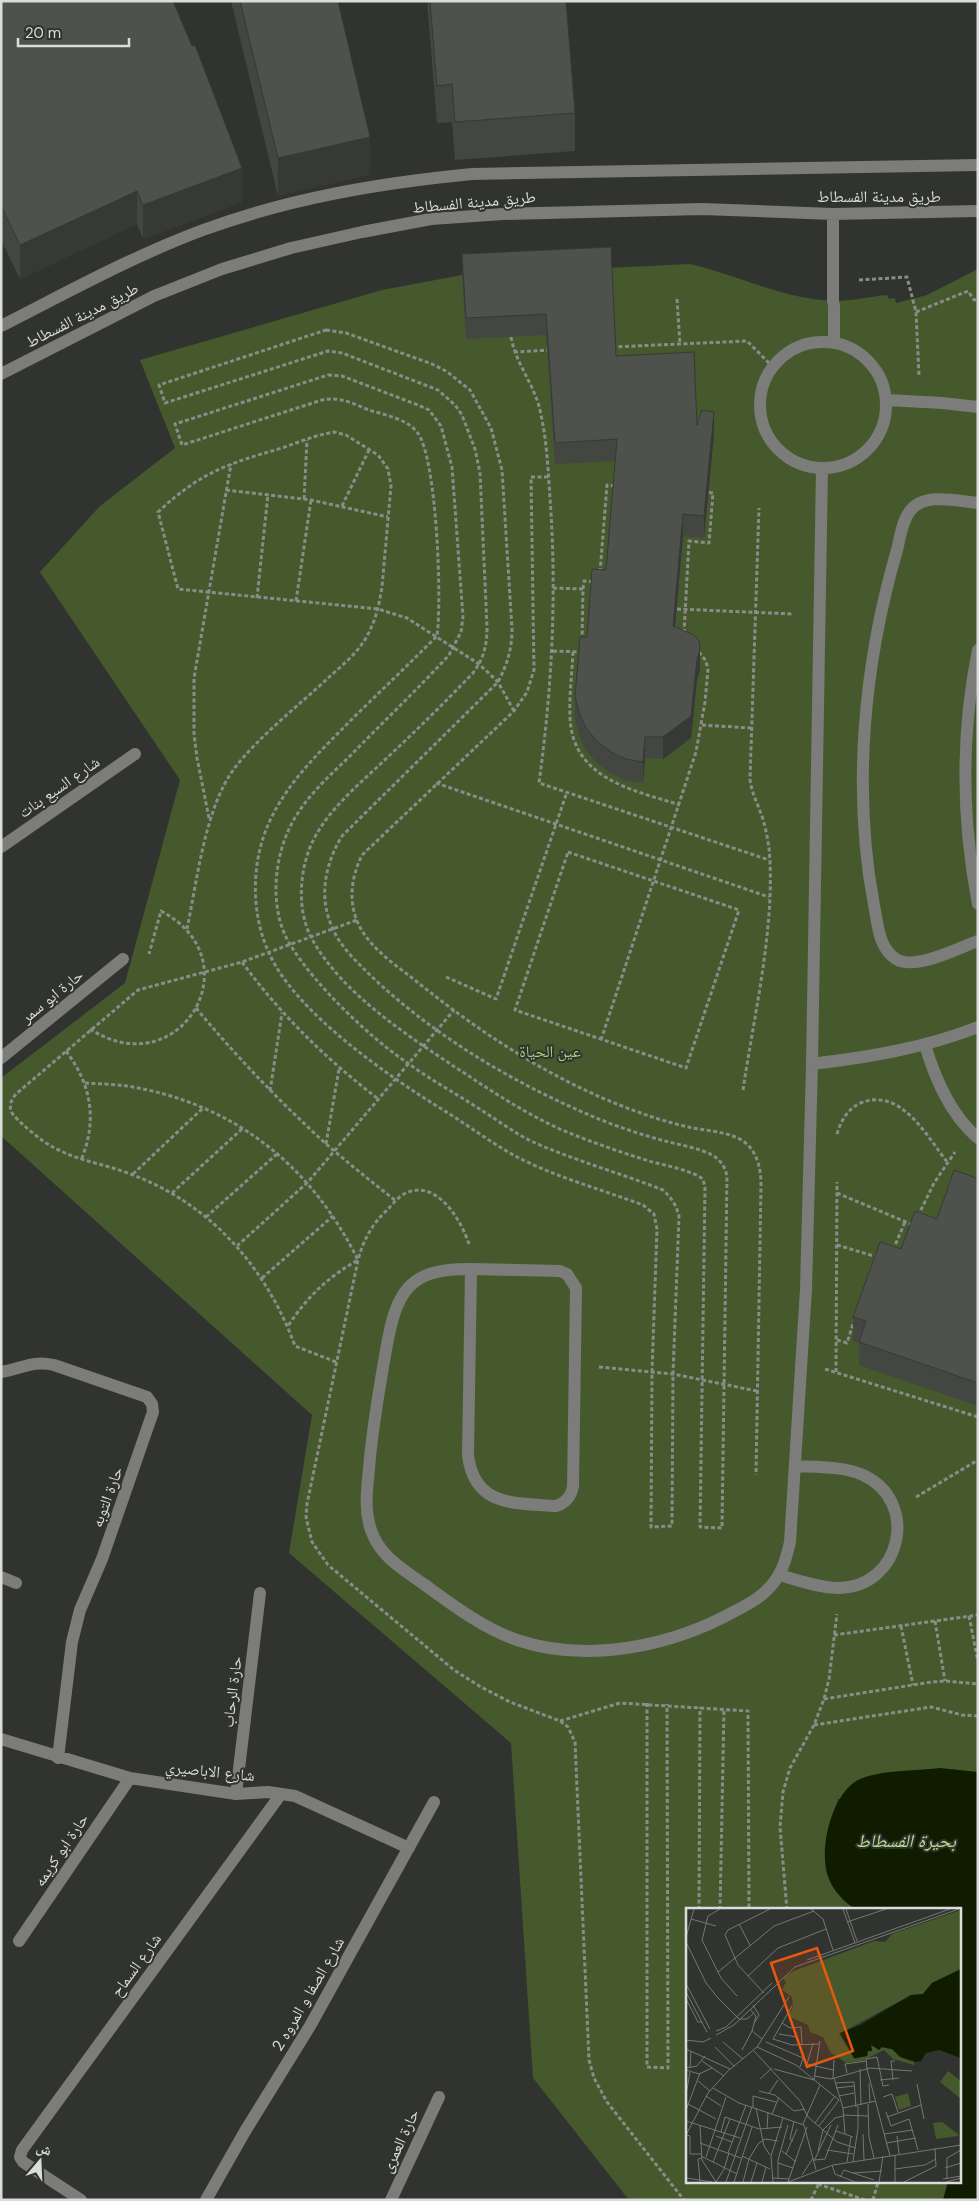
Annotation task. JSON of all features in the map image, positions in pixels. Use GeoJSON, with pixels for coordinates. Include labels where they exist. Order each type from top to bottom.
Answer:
{"type":"FeatureCollection","features":[{"type":"Feature","properties":{"kind":"street","name":"طريق مدينة الفسطاط"},"geometry":{"type":"LineString","coordinates":[[1,326],[138,257],[202,230],[268,209],[335,192],[394,182],[472,174],[978,165]]}},
{"type":"Feature","properties":{"kind":"street","name":"طريق مدينة الفسطاط"},"geometry":{"type":"LineString","coordinates":[[1,374],[154,296],[205,276],[291,248],[431,219],[503,214],[702,209],[833,214],[978,211]]}},
{"type":"Feature","properties":{"kind":"street"},"geometry":{"type":"LineString","coordinates":[[833,214],[834,343]]}},
{"type":"Feature","properties":{"kind":"street"},"geometry":{"type":"LineString","coordinates":[[817,342],[834,343],[850,348],[864,357],[875,369],[883,384],[887,400],[886,418],[870,449],[856,460],[840,466],[822,469],[804,466],[788,459],[766,433],[761,416],[760,399],[764,382],[773,367],[785,355],[800,346],[817,342]]}},
{"type":"Feature","properties":{"kind":"street"},"geometry":{"type":"LineString","coordinates":[[887,400],[978,407]]}},
{"type":"Feature","properties":{"kind":"street"},"geometry":{"type":"LineString","coordinates":[[471,1270],[468,1455],[473,1476],[487,1494],[497,1500],[507,1502],[556,1506],[562,1504],[572,1493],[576,1288],[567,1274],[560,1271],[447,1269],[433,1272],[419,1278],[406,1288],[398,1302],[379,1388],[371,1446],[366,1505],[372,1533],[379,1547],[389,1559],[465,1614],[490,1628],[517,1640],[536,1645],[576,1650],[618,1648],[659,1641],[692,1632],[723,1618],[751,1602],[767,1590],[779,1575],[786,1559],[790,1542],[806,1289],[812,1064],[822,469]]}},
{"type":"Feature","properties":{"kind":"street"},"geometry":{"type":"LineString","coordinates":[[978,502],[927,500],[909,511],[905,521],[889,577],[871,674],[865,732],[863,806],[869,876],[881,942],[888,953],[898,960],[909,963],[921,962],[978,941]]}},
{"type":"Feature","properties":{"kind":"street"},"geometry":{"type":"LineString","coordinates":[[978,650],[968,721],[966,776],[968,831],[978,904]]}},
{"type":"Feature","properties":{"kind":"street","name":"شارع السبع بنات"},"geometry":{"type":"LineString","coordinates":[[1,848],[135,754]]}},
{"type":"Feature","properties":{"kind":"street","name":"حارة ابو سمر"},"geometry":{"type":"LineString","coordinates":[[1,1058],[123,959]]}},
{"type":"Feature","properties":{"kind":"street"},"geometry":{"type":"LineString","coordinates":[[812,1064],[869,1057],[924,1045],[978,1027]]}},
{"type":"Feature","properties":{"kind":"street"},"geometry":{"type":"LineString","coordinates":[[924,1045],[942,1091],[955,1112],[974,1134]]}},
{"type":"Feature","properties":{"kind":"street","name":"حارة التوبه"},"geometry":{"type":"LineString","coordinates":[[1,1372],[32,1363],[43,1362],[147,1397],[152,1404],[153,1412],[102,1559],[80,1610],[72,1642],[58,1758]]}},
{"type":"Feature","properties":{"kind":"street"},"geometry":{"type":"LineString","coordinates":[[779,1575],[821,1586],[840,1588],[858,1584],[875,1576],[888,1562],[896,1545],[898,1527],[895,1509],[881,1488],[862,1475],[841,1470],[795,1466]]}},
{"type":"Feature","properties":{"kind":"street"},"geometry":{"type":"LineString","coordinates":[[1,1577],[16,1583]]}},
{"type":"Feature","properties":{"kind":"street","name":"حارة الرحاب"},"geometry":{"type":"LineString","coordinates":[[236,1794],[260,1594]]}},
{"type":"Feature","properties":{"kind":"street","name":"شارع الاباصيري"},"geometry":{"type":"LineString","coordinates":[[1,1739],[58,1758],[130,1778],[236,1794],[281,1794],[295,1796],[409,1848]]}},
{"type":"Feature","properties":{"kind":"street","name":"حارة ابو كريمه"},"geometry":{"type":"LineString","coordinates":[[19,1941],[130,1778]]}},
{"type":"Feature","properties":{"kind":"street","name":"شارع السماح"},"geometry":{"type":"LineString","coordinates":[[81,2200],[24,2162],[20,2156],[28,2142],[281,1794]]}},
{"type":"Feature","properties":{"kind":"street","name":"شارع الصفا و المروه 2"},"geometry":{"type":"LineString","coordinates":[[206,2200],[244,2133],[310,2026],[434,1802]]}},
{"type":"Feature","properties":{"kind":"street","name":"حارة العمرى"},"geometry":{"type":"LineString","coordinates":[[391,2200],[439,2096]]}},
{"type":"Feature","properties":{"kind":"path"},"geometry":{"type":"LineString","coordinates":[[833,281],[906,277],[916,312],[921,402]]}},
{"type":"Feature","properties":{"kind":"path"},"geometry":{"type":"LineString","coordinates":[[916,312],[968,291],[974,300],[978,299]]}},
{"type":"Feature","properties":{"kind":"path"},"geometry":{"type":"LineString","coordinates":[[677,299],[680,344]]}},
{"type":"Feature","properties":{"kind":"path"},"geometry":{"type":"LineString","coordinates":[[326,330],[346,333],[432,364],[459,380],[470,390],[492,428],[502,470],[512,645],[508,661],[498,682],[342,836],[332,853],[324,891],[326,911],[333,930],[354,959],[380,984],[438,1030],[491,1065],[539,1092],[588,1115],[645,1136],[712,1155],[720,1162],[727,1176],[722,1528],[700,1527],[705,1188],[703,1179],[590,1142],[518,1108],[393,1024],[343,979],[322,955],[311,938],[303,916],[302,891],[304,868],[311,845],[322,825],[336,807],[426,721],[479,664],[486,649],[488,627],[480,473],[469,432],[462,415],[448,397],[416,381],[342,353],[328,351],[165,403],[159,385],[326,330]]}},
{"type":"Feature","properties":{"kind":"path"},"geometry":{"type":"LineString","coordinates":[[511,337],[514,352],[537,399],[542,414],[553,546],[553,651],[550,695],[539,783],[769,860]]}},
{"type":"Feature","properties":{"kind":"path"},"geometry":{"type":"LineString","coordinates":[[612,347],[747,341],[773,367]]}},
{"type":"Feature","properties":{"kind":"path"},"geometry":{"type":"LineString","coordinates":[[514,352],[553,350]]}},
{"type":"Feature","properties":{"kind":"path"},"geometry":{"type":"LineString","coordinates":[[335,375],[348,378],[429,410],[441,426],[452,467],[463,617],[461,632],[455,647],[442,663],[332,774],[302,808],[291,824],[277,866],[276,891],[281,919],[290,945],[316,978],[345,1009],[408,1064],[531,1141],[588,1164],[663,1190],[672,1198],[677,1206],[679,1216],[673,1374],[672,1526],[651,1527],[652,1371],[657,1229],[654,1214],[643,1204],[559,1176],[522,1160],[394,1079],[320,1018],[288,984],[268,953],[261,928],[255,877],[259,852],[268,826],[280,801],[296,776],[437,636],[437,556],[432,481],[423,442],[411,426],[344,400],[333,398],[182,445],[175,424],[321,377],[335,375]]}},
{"type":"Feature","properties":{"kind":"path"},"geometry":{"type":"LineString","coordinates":[[187,929],[215,802],[233,769],[356,652],[369,632],[378,609],[382,587],[391,478],[384,462],[378,455],[340,433],[327,434],[231,463],[200,478],[178,493],[158,512],[178,589],[378,609],[407,618],[479,664],[498,682],[514,711]]}},
{"type":"Feature","properties":{"kind":"path"},"geometry":{"type":"LineString","coordinates":[[304,499],[307,440]]}},
{"type":"Feature","properties":{"kind":"path"},"geometry":{"type":"LineString","coordinates":[[342,506],[369,450]]}},
{"type":"Feature","properties":{"kind":"path"},"geometry":{"type":"LineString","coordinates":[[210,820],[197,758],[193,710],[194,678],[231,463]]}},
{"type":"Feature","properties":{"kind":"path"},"geometry":{"type":"LineString","coordinates":[[548,477],[531,477],[534,670],[527,692],[514,711],[362,855],[355,870],[352,886],[352,904],[357,920],[368,940],[387,958],[498,1042],[542,1069],[589,1092],[638,1112],[742,1140],[751,1149],[761,1172],[756,1475]]}},
{"type":"Feature","properties":{"kind":"path"},"geometry":{"type":"LineString","coordinates":[[600,573],[607,485],[617,486]]}},
{"type":"Feature","properties":{"kind":"path"},"geometry":{"type":"LineString","coordinates":[[226,490],[311,500],[388,517]]}},
{"type":"Feature","properties":{"kind":"path"},"geometry":{"type":"LineString","coordinates":[[684,635],[689,541],[709,543],[713,501],[713,493],[694,492]]}},
{"type":"Feature","properties":{"kind":"path"},"geometry":{"type":"LineString","coordinates":[[257,598],[268,494]]}},
{"type":"Feature","properties":{"kind":"path"},"geometry":{"type":"LineString","coordinates":[[296,601],[311,500]]}},
{"type":"Feature","properties":{"kind":"path"},"geometry":{"type":"LineString","coordinates":[[743,1090],[766,937],[769,897],[769,860],[764,824],[750,787],[759,508]]}},
{"type":"Feature","properties":{"kind":"path"},"geometry":{"type":"LineString","coordinates":[[553,651],[581,652],[584,581],[600,582]]}},
{"type":"Feature","properties":{"kind":"path"},"geometry":{"type":"LineString","coordinates":[[554,588],[583,589]]}},
{"type":"Feature","properties":{"kind":"path"},"geometry":{"type":"LineString","coordinates":[[677,609],[820,616]]}},
{"type":"Feature","properties":{"kind":"path"},"geometry":{"type":"LineString","coordinates":[[582,626],[589,626]]}},
{"type":"Feature","properties":{"kind":"path"},"geometry":{"type":"LineString","coordinates":[[602,1040],[673,828],[696,752],[702,725],[708,670],[706,661],[693,647]]}},
{"type":"Feature","properties":{"kind":"path"},"geometry":{"type":"LineString","coordinates":[[573,652],[570,718],[577,745],[584,758],[594,770],[621,787],[680,805]]}},
{"type":"Feature","properties":{"kind":"path"},"geometry":{"type":"LineString","coordinates":[[702,725],[751,728]]}},
{"type":"Feature","properties":{"kind":"path"},"geometry":{"type":"LineString","coordinates":[[436,783],[769,897]]}},
{"type":"Feature","properties":{"kind":"path"},"geometry":{"type":"LineString","coordinates":[[446,977],[496,999],[567,792]]}},
{"type":"Feature","properties":{"kind":"path"},"geometry":{"type":"LineString","coordinates":[[568,852],[739,910],[686,1068],[602,1040],[515,1010],[568,852]]}},
{"type":"Feature","properties":{"kind":"path"},"geometry":{"type":"LineString","coordinates":[[90,1029],[105,1039],[121,1044],[139,1045],[157,1042],[172,1034],[186,1022],[196,1008],[203,991],[205,972],[202,957],[187,929],[175,918],[162,911],[148,955]]}},
{"type":"Feature","properties":{"kind":"path"},"geometry":{"type":"LineString","coordinates":[[336,1362],[295,1346],[276,1301],[262,1278],[237,1246],[206,1217],[172,1193],[133,1174],[81,1160],[48,1145],[11,1110],[12,1099],[16,1094],[138,990],[242,962],[357,920]]}},
{"type":"Feature","properties":{"kind":"path"},"geometry":{"type":"LineString","coordinates":[[242,962],[282,1013],[310,1042],[339,1069],[377,1098]]}},
{"type":"Feature","properties":{"kind":"path"},"geometry":{"type":"LineString","coordinates":[[138,990],[140,981]]}},
{"type":"Feature","properties":{"kind":"path"},"geometry":{"type":"LineString","coordinates":[[196,1008],[270,1091],[334,1151],[396,1201]]}},
{"type":"Feature","properties":{"kind":"path"},"geometry":{"type":"LineString","coordinates":[[237,1246],[308,1182],[377,1098],[454,1010]]}},
{"type":"Feature","properties":{"kind":"path"},"geometry":{"type":"LineString","coordinates":[[270,1091],[282,1013]]}},
{"type":"Feature","properties":{"kind":"path"},"geometry":{"type":"LineString","coordinates":[[66,1051],[77,1066],[85,1083],[92,1114],[88,1145],[81,1160]]}},
{"type":"Feature","properties":{"kind":"path"},"geometry":{"type":"LineString","coordinates":[[326,1144],[339,1069]]}},
{"type":"Feature","properties":{"kind":"path"},"geometry":{"type":"LineString","coordinates":[[85,1083],[136,1088],[165,1094],[204,1107],[243,1128],[278,1154],[308,1182],[333,1216],[358,1260]]}},
{"type":"Feature","properties":{"kind":"path"},"geometry":{"type":"LineString","coordinates":[[837,1135],[841,1122],[848,1112],[859,1104],[871,1099],[884,1100],[897,1104],[907,1112],[948,1163]]}},
{"type":"Feature","properties":{"kind":"path"},"geometry":{"type":"LineString","coordinates":[[133,1174],[204,1107]]}},
{"type":"Feature","properties":{"kind":"path"},"geometry":{"type":"LineString","coordinates":[[172,1193],[243,1128]]}},
{"type":"Feature","properties":{"kind":"path"},"geometry":{"type":"LineString","coordinates":[[837,1194],[913,1226],[934,1184],[948,1163],[974,1134]]}},
{"type":"Feature","properties":{"kind":"path"},"geometry":{"type":"LineString","coordinates":[[206,1217],[278,1154]]}},
{"type":"Feature","properties":{"kind":"path"},"geometry":{"type":"LineString","coordinates":[[836,1372],[837,1174]]}},
{"type":"Feature","properties":{"kind":"path"},"geometry":{"type":"LineString","coordinates":[[471,1270],[470,1247],[464,1230],[444,1202],[434,1195],[414,1191],[404,1194],[381,1216],[369,1232],[362,1245],[358,1260],[336,1362],[306,1510],[308,1530],[319,1555],[328,1565],[454,1670],[510,1702],[560,1720],[568,1727],[575,1742],[589,2060],[594,2078],[608,2102],[684,2200]]}},
{"type":"Feature","properties":{"kind":"path"},"geometry":{"type":"LineString","coordinates":[[262,1278],[333,1216]]}},
{"type":"Feature","properties":{"kind":"path"},"geometry":{"type":"LineString","coordinates":[[892,1253],[905,1222]]}},
{"type":"Feature","properties":{"kind":"path"},"geometry":{"type":"LineString","coordinates":[[837,1245],[882,1259]]}},
{"type":"Feature","properties":{"kind":"path"},"geometry":{"type":"LineString","coordinates":[[873,1265],[876,1257]]}},
{"type":"Feature","properties":{"kind":"path"},"geometry":{"type":"LineString","coordinates":[[288,1326],[301,1306],[318,1287],[337,1272],[358,1260]]}},
{"type":"Feature","properties":{"kind":"path"},"geometry":{"type":"LineString","coordinates":[[836,1340],[847,1343],[856,1317]]}},
{"type":"Feature","properties":{"kind":"path"},"geometry":{"type":"LineString","coordinates":[[801,1361],[978,1417]]}},
{"type":"Feature","properties":{"kind":"path"},"geometry":{"type":"LineString","coordinates":[[626,1368],[673,1374],[757,1391]]}},
{"type":"Feature","properties":{"kind":"path"},"geometry":{"type":"LineString","coordinates":[[895,1509],[978,1460]]}},
{"type":"Feature","properties":{"kind":"path"},"geometry":{"type":"LineString","coordinates":[[787,1908],[780,1827],[782,1792],[790,1768],[814,1725],[824,1699],[829,1679],[840,1588]]}},
{"type":"Feature","properties":{"kind":"path"},"geometry":{"type":"LineString","coordinates":[[834,1635],[978,1615]]}},
{"type":"Feature","properties":{"kind":"path"},"geometry":{"type":"LineString","coordinates":[[969,1616],[978,1662]]}},
{"type":"Feature","properties":{"kind":"path"},"geometry":{"type":"LineString","coordinates":[[935,1620],[945,1681]]}},
{"type":"Feature","properties":{"kind":"path"},"geometry":{"type":"LineString","coordinates":[[901,1626],[913,1685]]}},
{"type":"Feature","properties":{"kind":"path"},"geometry":{"type":"LineString","coordinates":[[824,1699],[945,1681],[978,1684]]}},
{"type":"Feature","properties":{"kind":"path"},"geometry":{"type":"LineString","coordinates":[[560,1720],[620,1703],[668,1704],[748,1711],[749,1908]]}},
{"type":"Feature","properties":{"kind":"path"},"geometry":{"type":"LineString","coordinates":[[647,1703],[647,2067],[668,2068],[668,1704]]}},
{"type":"Feature","properties":{"kind":"path"},"geometry":{"type":"LineString","coordinates":[[699,1908],[700,1707]]}},
{"type":"Feature","properties":{"kind":"path"},"geometry":{"type":"LineString","coordinates":[[814,1725],[924,1708],[978,1716]]}},
{"type":"Feature","properties":{"kind":"path"},"geometry":{"type":"LineString","coordinates":[[720,1908],[724,1709]]}},
{"type":"Feature","properties":{"kind":"path"},"geometry":{"type":"LineString","coordinates":[[812,2200],[819,2184]]}},
{"type":"Feature","properties":{"kind":"path"},"geometry":{"type":"LineString","coordinates":[[822,2184],[865,2200]]}},
{"type":"Feature","properties":{"kind":"path"},"geometry":{"type":"LineString","coordinates":[[873,2200],[877,2184]]}},
{"type":"Feature","properties":{"kind":"green space","name":"عين الحياة"},"geometry":{"type":"Polygon","coordinates":[[[690,264],[796,296],[833,301],[887,295],[889,299],[895,298],[896,303],[927,295],[978,269],[978,1772],[838,1799],[826,1838],[843,1900],[853,1908],[686,1908],[686,2184],[947,2184],[943,2200],[629,2200],[533,2078],[511,1743],[289,1553],[312,1415],[1,1136],[1,1078],[125,983],[180,780],[40,572],[100,506],[175,448],[140,360],[382,290],[462,275],[690,264]]]}},
{"type":"Feature","properties":{"kind":"water","name":"بحيرة الفسطاط"},"geometry":{"type":"Polygon","coordinates":[[[940,1768],[978,1772],[978,2200],[943,2200],[947,2184],[962,2184],[962,1908],[854,1908],[834,1888],[826,1867],[826,1839],[835,1809],[842,1796],[850,1786],[860,1779],[899,1771],[940,1768]]]}},
{"type":"Feature","properties":{"kind":"building"},"geometry":{"type":"Polygon","coordinates":[[[1,1],[173,1],[192,46],[195,45],[242,168],[143,205],[137,191],[20,245],[1,206],[1,1]]]}},
{"type":"Feature","properties":{"kind":"building"},"geometry":{"type":"Polygon","coordinates":[[[240,1],[338,1],[370,137],[278,158],[240,1]]]}},
{"type":"Feature","properties":{"kind":"building"},"geometry":{"type":"Polygon","coordinates":[[[430,1],[566,1],[575,113],[455,122],[452,84],[437,86],[430,1]]]}},
{"type":"Feature","properties":{"kind":"building"},"geometry":{"type":"Polygon","coordinates":[[[611,247],[616,356],[694,352],[697,425],[702,410],[714,412],[704,516],[683,514],[673,626],[694,635],[699,641],[700,649],[697,659],[691,716],[663,737],[645,737],[643,762],[626,759],[611,752],[597,741],[586,728],[579,713],[575,696],[580,637],[587,637],[592,569],[606,570],[617,439],[555,443],[546,314],[466,318],[462,254],[611,247]]]}},
{"type":"Feature","properties":{"kind":"building"},"geometry":{"type":"Polygon","coordinates":[[[954,1170],[976,1178],[978,1174],[978,1383],[859,1342],[866,1321],[853,1317],[880,1242],[901,1249],[915,1211],[937,1219],[954,1170]]]}}]}
